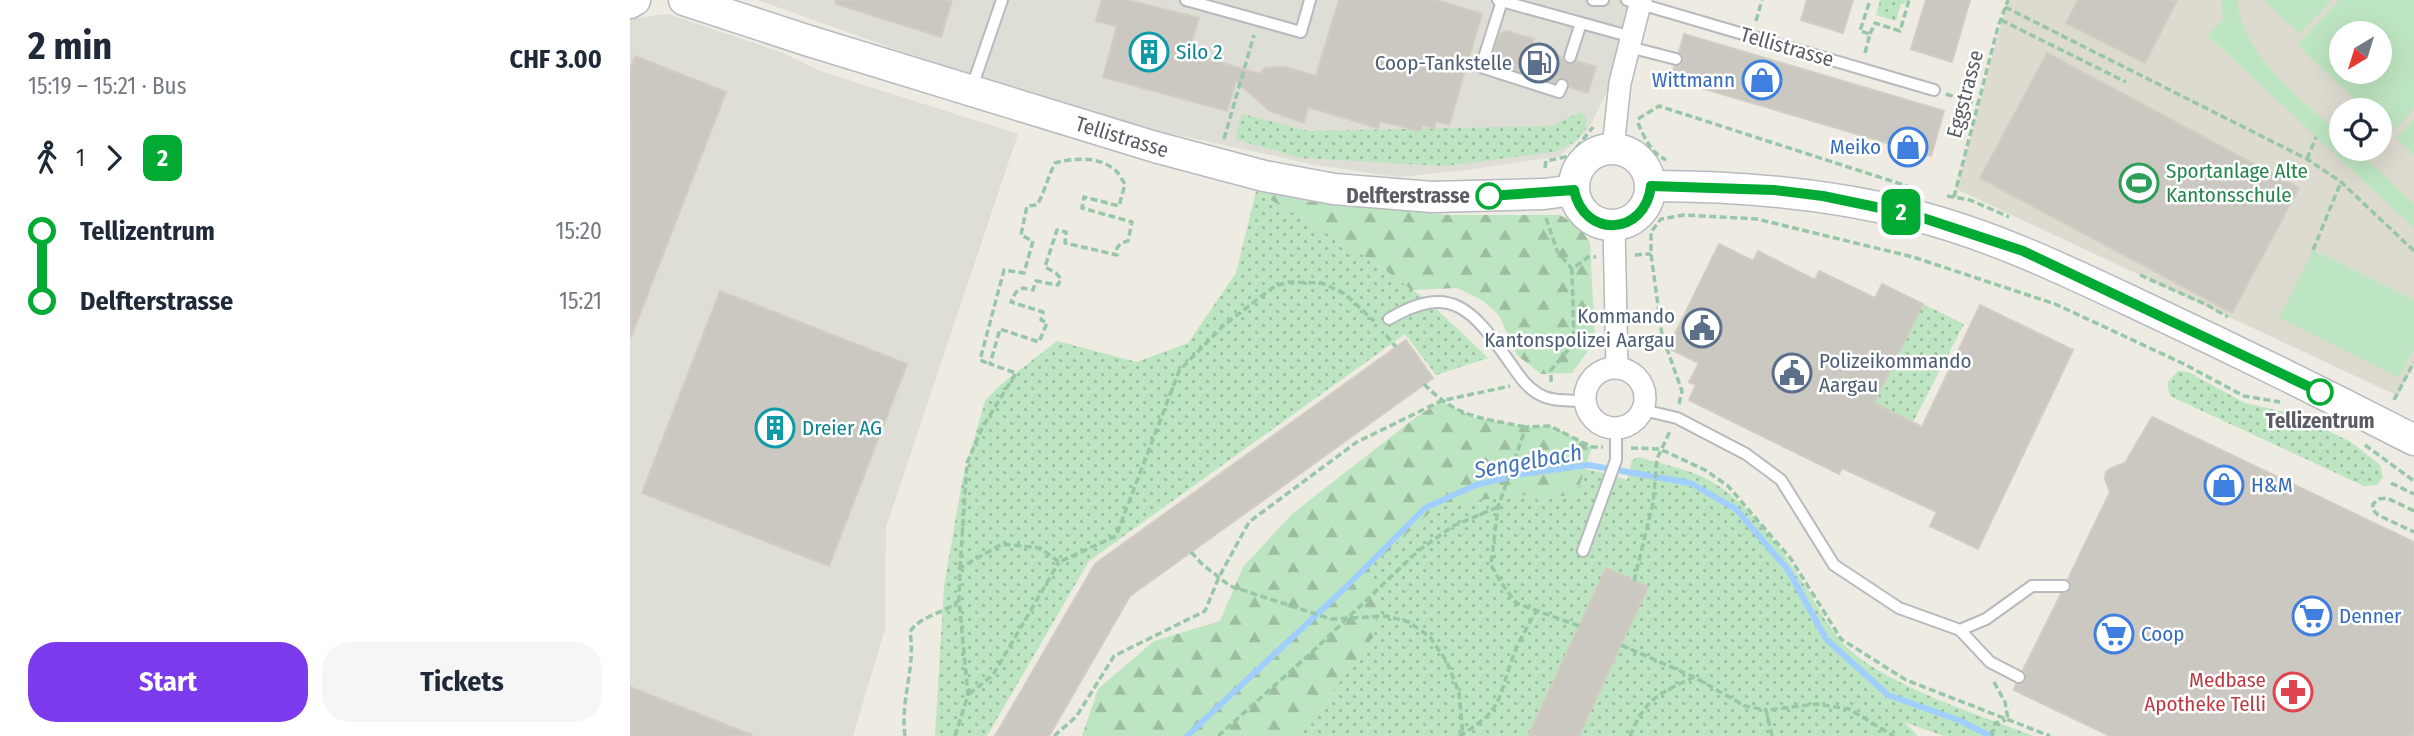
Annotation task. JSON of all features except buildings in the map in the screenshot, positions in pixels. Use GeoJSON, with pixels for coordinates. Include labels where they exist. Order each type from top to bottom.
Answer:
{"type":"FeatureCollection","features":[{"type":"Feature","properties":{"kind":"main road"},"geometry":{"type":"LineString","coordinates":[[630,3],[635,0]]}},
{"type":"Feature","properties":{"kind":"main road","name":"Tellistrasse"},"geometry":{"type":"LineString","coordinates":[[684,0],[806,40],[1216,164],[1264,176],[1334,189],[1391,195],[1467,197],[1574,190]]}},
{"type":"Feature","properties":{"kind":"main road"},"geometry":{"type":"LineString","coordinates":[[1613,148],[1636,157],[1646,170],[1651,186],[1641,213],[1614,226],[1604,225],[1580,209],[1574,180],[1581,164],[1595,152],[1613,148]]}},
{"type":"Feature","properties":{"kind":"main road"},"geometry":{"type":"LineString","coordinates":[[1651,186],[1749,188],[1823,196],[1914,215],[2023,251],[2237,351],[2414,440]]}},
{"type":"Feature","properties":{"kind":"street"},"geometry":{"type":"LineString","coordinates":[[1613,148],[1627,116],[1620,83],[1636,1]]}},
{"type":"Feature","properties":{"kind":"street"},"geometry":{"type":"LineString","coordinates":[[1614,226],[1618,368]]}},
{"type":"Feature","properties":{"kind":"street"},"geometry":{"type":"LineString","coordinates":[[1609,368],[1618,368],[1635,375],[1645,391],[1643,410],[1617,445],[1607,428],[1592,418],[1585,401],[1585,392],[1593,377],[1609,368]]}},
{"type":"Feature","properties":{"kind":"lane"},"geometry":{"type":"LineString","coordinates":[[971,90],[1002,0]]}},
{"type":"Feature","properties":{"kind":"lane"},"geometry":{"type":"LineString","coordinates":[[1186,0],[1301,32],[1310,0]]}},
{"type":"Feature","properties":{"kind":"lane"},"geometry":{"type":"LineString","coordinates":[[1593,0],[1603,0]]}},
{"type":"Feature","properties":{"kind":"lane"},"geometry":{"type":"LineString","coordinates":[[1562,85],[1559,92],[1480,66],[1500,1],[1581,23],[1676,59]]}},
{"type":"Feature","properties":{"kind":"lane","name":"Tellistrasse"},"geometry":{"type":"LineString","coordinates":[[1636,1],[1934,90]]}},
{"type":"Feature","properties":{"kind":"lane"},"geometry":{"type":"LineString","coordinates":[[1570,57],[1581,23]]}},
{"type":"Feature","properties":{"kind":"lane"},"geometry":{"type":"LineString","coordinates":[[1389,319],[1407,308],[1428,301],[1468,311],[1482,323],[1525,383],[1538,394],[1551,399],[1585,401]]}},
{"type":"Feature","properties":{"kind":"lane"},"geometry":{"type":"LineString","coordinates":[[1643,410],[1677,418],[1746,454],[1781,480],[1833,565],[1899,608],[1960,630],[1990,662],[2019,677]]}},
{"type":"Feature","properties":{"kind":"lane"},"geometry":{"type":"LineString","coordinates":[[1583,551],[1609,484],[1617,445]]}},
{"type":"Feature","properties":{"kind":"lane"},"geometry":{"type":"LineString","coordinates":[[1960,630],[1986,619],[2032,586],[2064,586]]}},
{"type":"Feature","properties":{"kind":"path"},"geometry":{"type":"LineString","coordinates":[[1752,36],[1762,0]]}},
{"type":"Feature","properties":{"kind":"path"},"geometry":{"type":"LineString","coordinates":[[1870,0],[1860,31],[1870,34]]}},
{"type":"Feature","properties":{"kind":"path"},"geometry":{"type":"LineString","coordinates":[[1860,69],[1875,23],[1900,31],[1909,0]]}},
{"type":"Feature","properties":{"kind":"path","name":"Eggstrasse"},"geometry":{"type":"LineString","coordinates":[[1954,197],[2008,0]]}},
{"type":"Feature","properties":{"kind":"path"},"geometry":{"type":"LineString","coordinates":[[2005,7],[2307,159],[2341,182],[2414,251]]}},
{"type":"Feature","properties":{"kind":"path"},"geometry":{"type":"LineString","coordinates":[[1216,164],[1258,20]]}},
{"type":"Feature","properties":{"kind":"path"},"geometry":{"type":"LineString","coordinates":[[2001,20],[2126,82]]}},
{"type":"Feature","properties":{"kind":"path"},"geometry":{"type":"LineString","coordinates":[[1934,90],[1978,104]]}},
{"type":"Feature","properties":{"kind":"path"},"geometry":{"type":"LineString","coordinates":[[1551,399],[1551,370],[1574,343],[1572,270],[1557,251],[1546,223],[1546,161],[1570,156],[1586,139],[1600,116],[1602,106],[1627,116],[1662,158],[1674,162]]}},
{"type":"Feature","properties":{"kind":"path"},"geometry":{"type":"LineString","coordinates":[[1627,116],[1659,106],[1914,188]]}},
{"type":"Feature","properties":{"kind":"path"},"geometry":{"type":"LineString","coordinates":[[2307,159],[2316,137]]}},
{"type":"Feature","properties":{"kind":"path"},"geometry":{"type":"LineString","coordinates":[[955,736],[968,695],[959,600],[967,463],[982,429],[1016,373],[990,364],[980,360],[1004,270],[1024,273],[1033,241],[1021,235],[1027,206],[1037,205],[1049,184],[1055,163],[1070,159],[1093,160],[1114,169],[1125,184],[1119,206],[1084,198],[1082,208],[1132,222],[1128,241],[1117,248],[1117,255],[1065,243],[1066,232],[1057,230],[1045,267],[1061,279],[1058,285],[1036,281],[1033,290],[1023,288],[1016,292],[1011,302],[1043,312],[1041,320],[1047,323],[1039,342],[1000,329],[990,364]]}},
{"type":"Feature","properties":{"kind":"path"},"geometry":{"type":"LineString","coordinates":[[2313,250],[2341,182]]}},
{"type":"Feature","properties":{"kind":"path"},"geometry":{"type":"LineString","coordinates":[[1634,581],[1653,503],[1657,459],[1677,418],[1682,391],[1662,335],[1651,254],[1651,232],[1661,219],[1684,215],[1757,219],[1913,257],[2043,299],[2182,363],[2244,396],[2281,402]]}},
{"type":"Feature","properties":{"kind":"path"},"geometry":{"type":"LineString","coordinates":[[1572,270],[1588,257],[1651,254]]}},
{"type":"Feature","properties":{"kind":"path"},"geometry":{"type":"LineString","coordinates":[[968,695],[993,675],[1059,562],[1116,536],[1179,371],[1223,326],[1275,286],[1289,282],[1322,283],[1345,294],[1376,324]]}},
{"type":"Feature","properties":{"kind":"path"},"geometry":{"type":"LineString","coordinates":[[1383,331],[1396,347]]}},
{"type":"Feature","properties":{"kind":"path"},"geometry":{"type":"LineString","coordinates":[[2390,408],[2414,362]]}},
{"type":"Feature","properties":{"kind":"path"},"geometry":{"type":"LineString","coordinates":[[1054,736],[1076,717],[1114,656],[1205,611],[1219,577],[1249,522],[1357,442],[1441,401],[1525,383]]}},
{"type":"Feature","properties":{"kind":"path"},"geometry":{"type":"LineString","coordinates":[[1424,384],[1441,401],[1472,417],[1526,427],[1550,426],[1592,447],[1617,445],[1660,449],[1705,470],[1728,486],[1791,559],[1841,639],[1906,680],[2050,736]]}},
{"type":"Feature","properties":{"kind":"path"},"geometry":{"type":"LineString","coordinates":[[1526,427],[1498,508],[1491,565],[1516,603],[1579,626]]}},
{"type":"Feature","properties":{"kind":"path"},"geometry":{"type":"LineString","coordinates":[[2356,439],[2414,481]]}},
{"type":"Feature","properties":{"kind":"path"},"geometry":{"type":"LineString","coordinates":[[2391,483],[2414,494]]}},
{"type":"Feature","properties":{"kind":"path"},"geometry":{"type":"LineString","coordinates":[[2414,511],[2387,498],[2379,499],[2373,504],[2372,510],[2414,532]]}},
{"type":"Feature","properties":{"kind":"path"},"geometry":{"type":"LineString","coordinates":[[1218,736],[1348,619],[1418,551],[1453,526],[1498,508]]}},
{"type":"Feature","properties":{"kind":"path"},"geometry":{"type":"LineString","coordinates":[[2402,536],[2406,528]]}},
{"type":"Feature","properties":{"kind":"path"},"geometry":{"type":"LineString","coordinates":[[960,568],[1002,544],[1040,548],[1059,562]]}},
{"type":"Feature","properties":{"kind":"path"},"geometry":{"type":"LineString","coordinates":[[1191,552],[1230,586],[1331,619],[1386,616],[1409,622],[1430,637],[1447,662],[1459,693],[1462,735],[1482,723],[1498,704],[1515,652],[1537,610]]}},
{"type":"Feature","properties":{"kind":"path"},"geometry":{"type":"LineString","coordinates":[[905,736],[902,715],[913,650],[910,632],[915,624],[951,608],[959,600]]}},
{"type":"Feature","properties":{"kind":"path"},"geometry":{"type":"LineString","coordinates":[[1621,645],[1693,677],[1745,706],[1766,710],[1817,704],[1849,709],[1894,736]]}},
{"type":"Feature","properties":{"kind":"path"},"geometry":{"type":"LineString","coordinates":[[1630,736],[1639,715],[1656,695],[1693,677]]}},
{"type":"Feature","properties":{"kind":"path"},"geometry":{"type":"LineString","coordinates":[[1995,684],[2006,702],[2008,719]]}},
{"type":"Feature","properties":{"kind":"path"},"geometry":{"type":"LineString","coordinates":[[1766,710],[1772,736]]}},
{"type":"Feature","properties":{"kind":"path"},"geometry":{"type":"LineString","coordinates":[[1992,736],[1995,723],[2008,719]]}},
{"type":"Feature","properties":{"kind":"shaded area"},"geometry":{"type":"Polygon","coordinates":[[[758,0],[1641,0],[1629,47],[1588,130],[1560,156],[1398,177],[1315,165],[1188,137],[1105,124],[758,0]]]}},
{"type":"Feature","properties":{"kind":"shaded area","name":"Sportanlage Alte Kantonsschule"},"geometry":{"type":"Polygon","coordinates":[[[2008,0],[2414,0],[2414,364],[2398,396],[1956,189],[2008,0]]]}},
{"type":"Feature","properties":{"kind":"shaded area"},"geometry":{"type":"Polygon","coordinates":[[[668,14],[783,53],[820,71],[1018,134],[886,527],[885,629],[853,736],[630,736],[630,19],[668,14]]]}},
{"type":"Feature","properties":{"kind":"green space"},"geometry":{"type":"Polygon","coordinates":[[[1880,0],[1906,0],[1905,4],[1901,4],[1896,21],[1876,15],[1880,0]]]}},
{"type":"Feature","properties":{"kind":"green space"},"geometry":{"type":"Polygon","coordinates":[[[2221,0],[2237,0],[2250,40],[2262,59],[2329,124],[2329,149],[2207,35],[2223,20],[2221,0]]]}},
{"type":"Feature","properties":{"kind":"green space"},"geometry":{"type":"Polygon","coordinates":[[[2263,0],[2331,0],[2300,34],[2263,0]]]}},
{"type":"Feature","properties":{"kind":"green space"},"geometry":{"type":"Polygon","coordinates":[[[2339,0],[2414,0],[2414,109],[2392,132],[2392,98],[2354,98],[2339,84],[2392,84],[2392,21],[2329,21],[2329,75],[2297,45],[2339,0]]]}},
{"type":"Feature","properties":{"kind":"green space"},"geometry":{"type":"Polygon","coordinates":[[[1581,112],[1587,120],[1585,129],[1576,141],[1554,152],[1445,166],[1301,158],[1235,139],[1242,114],[1308,131],[1551,126],[1581,112]]]}},
{"type":"Feature","properties":{"kind":"green space"},"geometry":{"type":"Polygon","coordinates":[[[2414,119],[2414,155],[2396,138],[2414,119]]]}},
{"type":"Feature","properties":{"kind":"green space"},"geometry":{"type":"Polygon","coordinates":[[[2342,161],[2369,161],[2414,204],[2414,228],[2342,161]]]}},
{"type":"Feature","properties":{"kind":"green space"},"geometry":{"type":"Polygon","coordinates":[[[1256,191],[1373,261],[1428,301],[1488,358],[1436,375],[1405,334],[1089,561],[987,736],[935,736],[944,586],[962,482],[985,401],[999,386],[1057,341],[1137,362],[1188,343],[1236,273],[1256,191]]]}},
{"type":"Feature","properties":{"kind":"green space"},"geometry":{"type":"Polygon","coordinates":[[[1256,191],[1305,201],[1449,215],[1560,215],[1577,226],[1590,243],[1595,341],[1572,373],[1541,374],[1517,355],[1499,315],[1482,300],[1457,288],[1412,290],[1373,261],[1256,191]]]}},
{"type":"Feature","properties":{"kind":"green space"},"geometry":{"type":"Polygon","coordinates":[[[2313,250],[2414,300],[2414,349],[2399,378],[2279,318],[2313,250]]]}},
{"type":"Feature","properties":{"kind":"green space"},"geometry":{"type":"Polygon","coordinates":[[[1923,304],[1964,324],[1913,422],[1874,403],[1923,304]]]}},
{"type":"Feature","properties":{"kind":"green space"},"geometry":{"type":"Polygon","coordinates":[[[2178,371],[2188,372],[2245,403],[2293,414],[2351,442],[2380,465],[2383,477],[2377,485],[2364,486],[2170,396],[2167,383],[2178,371]]]}},
{"type":"Feature","properties":{"kind":"green space"},"geometry":{"type":"Polygon","coordinates":[[[1441,401],[1472,417],[1526,427],[1550,426],[1592,447],[1576,496],[1522,495],[1438,505],[1367,570],[1380,593],[1374,636],[1300,736],[1082,736],[1098,689],[1154,641],[1220,621],[1243,567],[1292,514],[1415,418],[1441,401]]]}},
{"type":"Feature","properties":{"kind":"green space"},"geometry":{"type":"Polygon","coordinates":[[[1498,452],[1627,480],[1632,460],[1639,457],[1705,478],[1735,498],[1761,525],[1795,571],[1831,628],[1851,651],[1869,665],[1913,689],[2033,736],[1944,736],[1904,722],[1918,736],[1182,736],[1299,588],[1498,452]]]}},
{"type":"Feature","properties":{"kind":"waterway","name":"Sengelbach"},"geometry":{"type":"LineString","coordinates":[[1187,736],[1343,590],[1425,508],[1476,485],[1522,474],[1588,465],[1690,483],[1736,509],[1788,570],[1826,639],[1888,695],[1961,721],[1990,736]]}},
{"type":"Feature","properties":{"kind":"bus line","name":"2"},"geometry":{"type":"LineString","coordinates":[[1489,196],[1574,190],[1580,209],[1587,216],[1595,222],[1614,226],[1624,224],[1641,213],[1650,196],[1651,186],[1774,190],[1823,196],[1914,215],[2023,251],[2320,392]]}},
{"type":"Feature","properties":{"kind":"place","name":"Silo 2"},"geometry":{"type":"Point","coordinates":[1149,52]}},
{"type":"Feature","properties":{"kind":"place","name":"Coop-Tankstelle"},"geometry":{"type":"Point","coordinates":[1539,63]}},
{"type":"Feature","properties":{"kind":"place","name":"Wittmann"},"geometry":{"type":"Point","coordinates":[1762,80]}},
{"type":"Feature","properties":{"kind":"place","name":"Meiko"},"geometry":{"type":"Point","coordinates":[1908,147]}},
{"type":"Feature","properties":{"kind":"place","name":"Sportanlage Alte Kantonsschule"},"geometry":{"type":"Point","coordinates":[2139,183]}},
{"type":"Feature","properties":{"kind":"place","name":"Delfterstrasse"},"geometry":{"type":"Point","coordinates":[1489,196]}},
{"type":"Feature","properties":{"kind":"place","name":"Kommando Kantonspolizei Aargau"},"geometry":{"type":"Point","coordinates":[1702,328]}},
{"type":"Feature","properties":{"kind":"place","name":"Polizeikommando Aargau"},"geometry":{"type":"Point","coordinates":[1792,373]}},
{"type":"Feature","properties":{"kind":"place","name":"Tellizentrum"},"geometry":{"type":"Point","coordinates":[2320,392]}},
{"type":"Feature","properties":{"kind":"place","name":"Dreier AG"},"geometry":{"type":"Point","coordinates":[775,428]}},
{"type":"Feature","properties":{"kind":"place","name":"H&M"},"geometry":{"type":"Point","coordinates":[2224,485]}},
{"type":"Feature","properties":{"kind":"place","name":"Denner"},"geometry":{"type":"Point","coordinates":[2312,616]}},
{"type":"Feature","properties":{"kind":"place","name":"Coop"},"geometry":{"type":"Point","coordinates":[2114,634]}},
{"type":"Feature","properties":{"kind":"place","name":"Medbase Apotheke Telli"},"geometry":{"type":"Point","coordinates":[2293,692]}}]}
